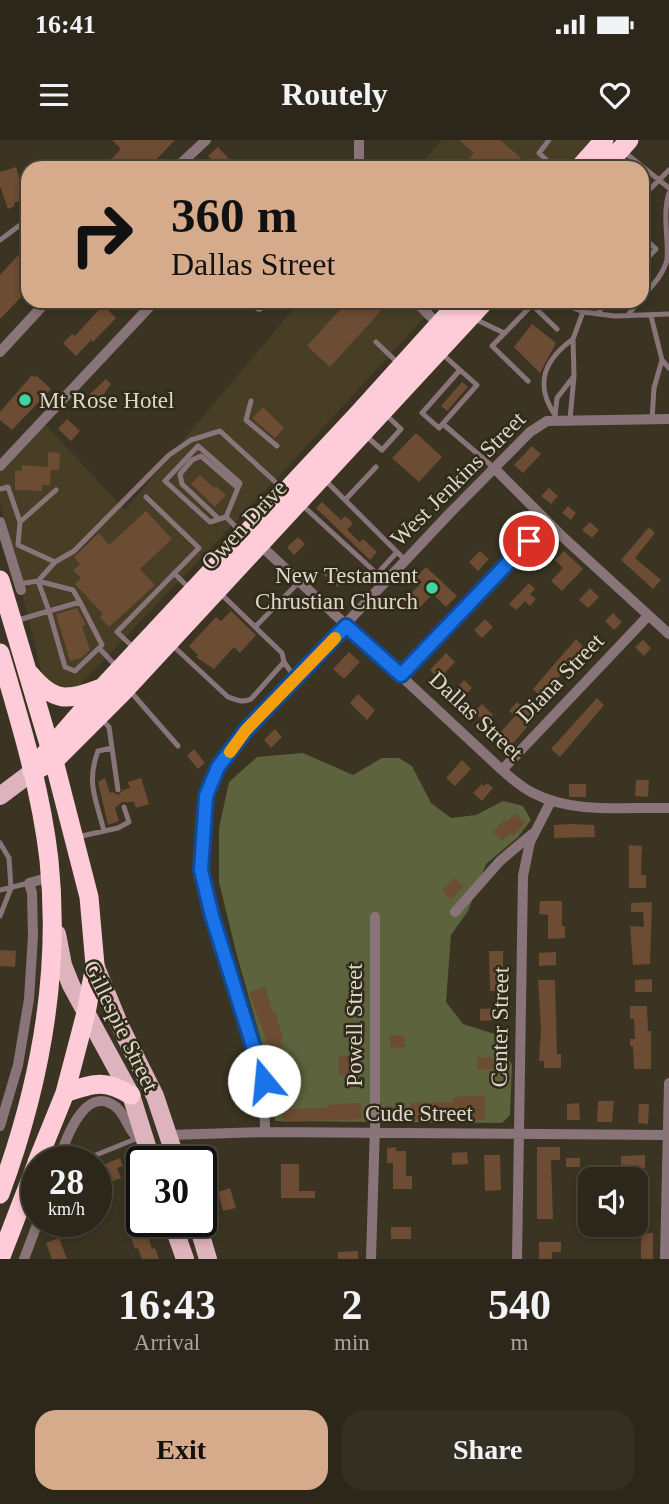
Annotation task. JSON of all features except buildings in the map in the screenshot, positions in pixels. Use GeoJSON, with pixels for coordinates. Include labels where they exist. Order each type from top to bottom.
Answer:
{"type":"FeatureCollection","features":[{"type":"Feature","properties":{"kind":"highway"},"geometry":{"type":"LineString","coordinates":[[590,161],[618,143]]}},
{"type":"Feature","properties":{"kind":"highway"},"geometry":{"type":"LineString","coordinates":[[608,161],[618,143]]}},
{"type":"Feature","properties":{"kind":"highway","name":"Owen Drive"},"geometry":{"type":"LineString","coordinates":[[52,755],[104,686],[124,679],[169,642],[217,590],[252,540],[292,496],[337,436],[439,325],[461,308]]}},
{"type":"Feature","properties":{"kind":"highway"},"geometry":{"type":"LineString","coordinates":[[385,409],[393,392],[461,316],[463,308]]}},
{"type":"Feature","properties":{"kind":"highway","name":"Owen Drive"},"geometry":{"type":"LineString","coordinates":[[292,496],[322,477],[440,352],[463,308]]}},
{"type":"Feature","properties":{"kind":"highway"},"geometry":{"type":"LineString","coordinates":[[252,540],[337,448],[337,436]]}},
{"type":"Feature","properties":{"kind":"highway","name":"Owen Drive"},"geometry":{"type":"LineString","coordinates":[[32,772],[99,717],[124,679],[137,652],[192,591],[252,540]]}},
{"type":"Feature","properties":{"kind":"highway"},"geometry":{"type":"LineString","coordinates":[[13,584],[12,622],[52,755],[89,897],[95,965],[86,1013],[65,1093],[44,1146]]}},
{"type":"Feature","properties":{"kind":"highway"},"geometry":{"type":"LineString","coordinates":[[0,653],[43,824],[52,910],[51,983],[42,1047],[30,1100],[1,1187]]}},
{"type":"Feature","properties":{"kind":"highway"},"geometry":{"type":"LineString","coordinates":[[27,670],[46,692],[61,698],[75,698],[104,686]]}},
{"type":"Feature","properties":{"kind":"highway"},"geometry":{"type":"LineString","coordinates":[[65,1093],[100,1083],[115,1086],[131,1095]]}},
{"type":"Feature","properties":{"kind":"highway"},"geometry":{"type":"LineString","coordinates":[[0,1259],[21,1216]]}},
{"type":"Feature","properties":{"kind":"main road","name":"Owen Drive"},"geometry":{"type":"LineString","coordinates":[[0,796],[32,772]]}},
{"type":"Feature","properties":{"kind":"main road","name":"Gillespie Street"},"geometry":{"type":"LineString","coordinates":[[52,910],[63,965],[131,1095],[145,1146]]}},
{"type":"Feature","properties":{"kind":"main road","name":"Gillespie Street"},"geometry":{"type":"LineString","coordinates":[[95,965],[120,1026],[155,1096],[172,1146]]}},
{"type":"Feature","properties":{"kind":"main road"},"geometry":{"type":"LineString","coordinates":[[177,1237],[185,1259]]}},
{"type":"Feature","properties":{"kind":"main road"},"geometry":{"type":"LineString","coordinates":[[201,1237],[208,1259]]}},
{"type":"Feature","properties":{"kind":"street"},"geometry":{"type":"LineString","coordinates":[[184,161],[206,140]]}},
{"type":"Feature","properties":{"kind":"street"},"geometry":{"type":"LineString","coordinates":[[359,142],[359,161]]}},
{"type":"Feature","properties":{"kind":"street"},"geometry":{"type":"LineString","coordinates":[[0,352],[41,308]]}},
{"type":"Feature","properties":{"kind":"street"},"geometry":{"type":"LineString","coordinates":[[0,466],[148,308]]}},
{"type":"Feature","properties":{"kind":"street"},"geometry":{"type":"LineString","coordinates":[[422,308],[439,325]]}},
{"type":"Feature","properties":{"kind":"street","name":"West Jenkins Street"},"geometry":{"type":"LineString","coordinates":[[265,1132],[264,1081],[212,916],[201,870],[206,796],[218,767],[246,730],[346,626],[381,578],[401,556],[530,432],[555,418],[669,419]]}},
{"type":"Feature","properties":{"kind":"street"},"geometry":{"type":"LineString","coordinates":[[494,468],[547,522],[669,634]]}},
{"type":"Feature","properties":{"kind":"street"},"geometry":{"type":"LineString","coordinates":[[0,522],[13,584]]}},
{"type":"Feature","properties":{"kind":"street"},"geometry":{"type":"LineString","coordinates":[[401,675],[547,522]]}},
{"type":"Feature","properties":{"kind":"street","name":"Dallas Street"},"geometry":{"type":"LineString","coordinates":[[252,540],[502,770],[531,793],[575,806],[669,808]]}},
{"type":"Feature","properties":{"kind":"street","name":"Diana Street"},"geometry":{"type":"LineString","coordinates":[[502,770],[649,616]]}},
{"type":"Feature","properties":{"kind":"street","name":"Center Street"},"geometry":{"type":"LineString","coordinates":[[517,1259],[523,876],[533,832],[551,801]]}},
{"type":"Feature","properties":{"kind":"street"},"geometry":{"type":"LineString","coordinates":[[455,912],[500,861],[533,832]]}},
{"type":"Feature","properties":{"kind":"street"},"geometry":{"type":"LineString","coordinates":[[0,1126],[18,1065],[29,999],[33,936],[32,892],[29,883],[50,877]]}},
{"type":"Feature","properties":{"kind":"street","name":"Powell Street"},"geometry":{"type":"LineString","coordinates":[[371,1259],[374,917]]}},
{"type":"Feature","properties":{"kind":"street"},"geometry":{"type":"LineString","coordinates":[[665,1259],[669,1083]]}},
{"type":"Feature","properties":{"kind":"street"},"geometry":{"type":"LineString","coordinates":[[65,1146],[80,1113],[92,1103],[104,1101],[114,1105],[125,1116],[132,1134],[142,1138]]}},
{"type":"Feature","properties":{"kind":"street","name":"Cude Street"},"geometry":{"type":"LineString","coordinates":[[169,1136],[265,1132],[374,1135],[669,1135]]}},
{"type":"Feature","properties":{"kind":"street"},"geometry":{"type":"LineString","coordinates":[[1,1187],[21,1193]]}},
{"type":"Feature","properties":{"kind":"street"},"geometry":{"type":"LineString","coordinates":[[24,1259],[33,1237]]}},
{"type":"Feature","properties":{"kind":"lane"},"geometry":{"type":"LineString","coordinates":[[548,161],[539,153],[550,140]]}},
{"type":"Feature","properties":{"kind":"lane"},"geometry":{"type":"LineString","coordinates":[[618,143],[637,161]]}},
{"type":"Feature","properties":{"kind":"lane"},"geometry":{"type":"LineString","coordinates":[[649,190],[669,170]]}},
{"type":"Feature","properties":{"kind":"lane"},"geometry":{"type":"LineString","coordinates":[[649,172],[669,188]]}},
{"type":"Feature","properties":{"kind":"lane"},"geometry":{"type":"LineString","coordinates":[[649,290],[658,279],[667,260],[666,202],[669,193]]}},
{"type":"Feature","properties":{"kind":"lane"},"geometry":{"type":"LineString","coordinates":[[0,240],[21,224]]}},
{"type":"Feature","properties":{"kind":"lane"},"geometry":{"type":"LineString","coordinates":[[649,243],[656,250],[667,250]]}},
{"type":"Feature","properties":{"kind":"lane"},"geometry":{"type":"LineString","coordinates":[[649,257],[656,250]]}},
{"type":"Feature","properties":{"kind":"lane"},"geometry":{"type":"LineString","coordinates":[[467,308],[504,333]]}},
{"type":"Feature","properties":{"kind":"lane"},"geometry":{"type":"LineString","coordinates":[[527,308],[492,346],[528,381]]}},
{"type":"Feature","properties":{"kind":"lane"},"geometry":{"type":"LineString","coordinates":[[537,308],[556,329]]}},
{"type":"Feature","properties":{"kind":"lane"},"geometry":{"type":"LineString","coordinates":[[574,308],[597,314],[669,314]]}},
{"type":"Feature","properties":{"kind":"lane"},"geometry":{"type":"LineString","coordinates":[[597,314],[602,308]]}},
{"type":"Feature","properties":{"kind":"lane"},"geometry":{"type":"LineString","coordinates":[[627,315],[633,308]]}},
{"type":"Feature","properties":{"kind":"lane"},"geometry":{"type":"LineString","coordinates":[[570,420],[574,376],[573,339],[583,312]]}},
{"type":"Feature","properties":{"kind":"lane"},"geometry":{"type":"LineString","coordinates":[[651,316],[662,360],[669,368]]}},
{"type":"Feature","properties":{"kind":"lane"},"geometry":{"type":"LineString","coordinates":[[555,418],[545,401],[544,382],[548,365],[557,351],[573,339]]}},
{"type":"Feature","properties":{"kind":"lane"},"geometry":{"type":"LineString","coordinates":[[376,342],[401,366]]}},
{"type":"Feature","properties":{"kind":"lane"},"geometry":{"type":"LineString","coordinates":[[440,352],[477,385],[439,428],[422,413],[460,370]]}},
{"type":"Feature","properties":{"kind":"lane"},"geometry":{"type":"LineString","coordinates":[[652,419],[654,388],[662,360]]}},
{"type":"Feature","properties":{"kind":"lane"},"geometry":{"type":"LineString","coordinates":[[555,418],[557,398],[574,376]]}},
{"type":"Feature","properties":{"kind":"lane"},"geometry":{"type":"LineString","coordinates":[[251,401],[246,420],[277,446]]}},
{"type":"Feature","properties":{"kind":"lane"},"geometry":{"type":"LineString","coordinates":[[443,424],[494,468]]}},
{"type":"Feature","properties":{"kind":"lane"},"geometry":{"type":"LineString","coordinates":[[38,581],[55,562],[74,551],[169,455],[197,438],[220,431],[381,578]]}},
{"type":"Feature","properties":{"kind":"lane"},"geometry":{"type":"LineString","coordinates":[[197,438],[198,446],[240,483],[226,517]]}},
{"type":"Feature","properties":{"kind":"lane"},"geometry":{"type":"LineString","coordinates":[[198,446],[165,481],[210,522],[226,517]]}},
{"type":"Feature","properties":{"kind":"lane"},"geometry":{"type":"LineString","coordinates":[[219,519],[182,484],[180,474],[192,460],[201,456],[238,488]]}},
{"type":"Feature","properties":{"kind":"lane"},"geometry":{"type":"LineString","coordinates":[[345,500],[376,467]]}},
{"type":"Feature","properties":{"kind":"lane"},"geometry":{"type":"LineString","coordinates":[[322,477],[401,556]]}},
{"type":"Feature","properties":{"kind":"lane"},"geometry":{"type":"LineString","coordinates":[[0,489],[8,486],[20,522],[18,545],[55,562]]}},
{"type":"Feature","properties":{"kind":"lane"},"geometry":{"type":"LineString","coordinates":[[20,522],[56,491]]}},
{"type":"Feature","properties":{"kind":"lane"},"geometry":{"type":"LineString","coordinates":[[137,652],[117,632],[199,548],[146,497]]}},
{"type":"Feature","properties":{"kind":"lane"},"geometry":{"type":"LineString","coordinates":[[226,517],[252,540]]}},
{"type":"Feature","properties":{"kind":"lane"},"geometry":{"type":"LineString","coordinates":[[174,573],[192,591]]}},
{"type":"Feature","properties":{"kind":"lane"},"geometry":{"type":"LineString","coordinates":[[13,584],[38,581],[73,590],[102,645],[75,671],[65,667],[38,581]]}},
{"type":"Feature","properties":{"kind":"lane"},"geometry":{"type":"LineString","coordinates":[[255,627],[299,582]]}},
{"type":"Feature","properties":{"kind":"lane"},"geometry":{"type":"LineString","coordinates":[[217,590],[282,653],[296,679]]}},
{"type":"Feature","properties":{"kind":"lane"},"geometry":{"type":"LineString","coordinates":[[12,622],[80,602]]}},
{"type":"Feature","properties":{"kind":"lane"},"geometry":{"type":"LineString","coordinates":[[169,642],[228,697],[246,701],[285,662]]}},
{"type":"Feature","properties":{"kind":"lane"},"geometry":{"type":"LineString","coordinates":[[99,648],[124,679],[140,705],[178,746]]}},
{"type":"Feature","properties":{"kind":"lane"},"geometry":{"type":"LineString","coordinates":[[253,696],[265,710]]}},
{"type":"Feature","properties":{"kind":"lane"},"geometry":{"type":"LineString","coordinates":[[99,717],[109,727],[118,790]]}},
{"type":"Feature","properties":{"kind":"lane"},"geometry":{"type":"LineString","coordinates":[[104,831],[92,768],[98,751],[112,748]]}},
{"type":"Feature","properties":{"kind":"lane"},"geometry":{"type":"LineString","coordinates":[[108,784],[116,782]]}},
{"type":"Feature","properties":{"kind":"lane"},"geometry":{"type":"LineString","coordinates":[[74,837],[118,828],[129,822],[124,807]]}},
{"type":"Feature","properties":{"kind":"lane"},"geometry":{"type":"LineString","coordinates":[[118,817],[126,814]]}},
{"type":"Feature","properties":{"kind":"lane"},"geometry":{"type":"LineString","coordinates":[[0,843],[9,858],[11,888],[0,916]]}},
{"type":"Feature","properties":{"kind":"lane"},"geometry":{"type":"LineString","coordinates":[[0,890],[29,883]]}},
{"type":"Feature","properties":{"kind":"lane"},"geometry":{"type":"LineString","coordinates":[[112,1149],[142,1138]]}},
{"type":"Feature","properties":{"kind":"lane"},"geometry":{"type":"LineString","coordinates":[[29,1247],[33,1259]]}},
{"type":"Feature","properties":{"kind":"shaded area"},"geometry":{"type":"Polygon","coordinates":[[[442,140],[591,140],[572,161],[423,161],[442,140]]]}},
{"type":"Feature","properties":{"kind":"shaded area"},"geometry":{"type":"Polygon","coordinates":[[[294,308],[433,308],[280,475],[80,685],[70,691],[58,688],[44,679],[40,666],[0,504],[0,472],[45,424],[125,510],[294,308]]]}},
{"type":"Feature","properties":{"kind":"green space"},"geometry":{"type":"Polygon","coordinates":[[[303,753],[353,775],[382,758],[399,758],[412,766],[431,803],[451,818],[476,815],[503,801],[523,806],[531,820],[518,837],[486,864],[468,911],[451,935],[446,1002],[463,1024],[498,1035],[512,1065],[510,1115],[502,1123],[275,1121],[269,1069],[219,882],[219,828],[229,782],[257,757],[303,753]]]}},
{"type":"Feature","properties":{"kind":"slow traffic"},"geometry":{"type":"LineString","coordinates":[[230,752],[246,730],[335,638]]}},
{"type":"Feature","properties":{"kind":"place","name":"Mt Rose Hotel"},"geometry":{"type":"Point","coordinates":[25,400]}},
{"type":"Feature","properties":{"kind":"place","name":"New Testament Chrustian Church"},"geometry":{"type":"Point","coordinates":[432,588]}},
{"type":"Feature","properties":{"kind":"route"},"geometry":{"type":"LineString","coordinates":[[264,1081],[212,916],[201,870],[206,796],[218,767],[246,730],[346,626],[401,675],[529,541]]}}]}
